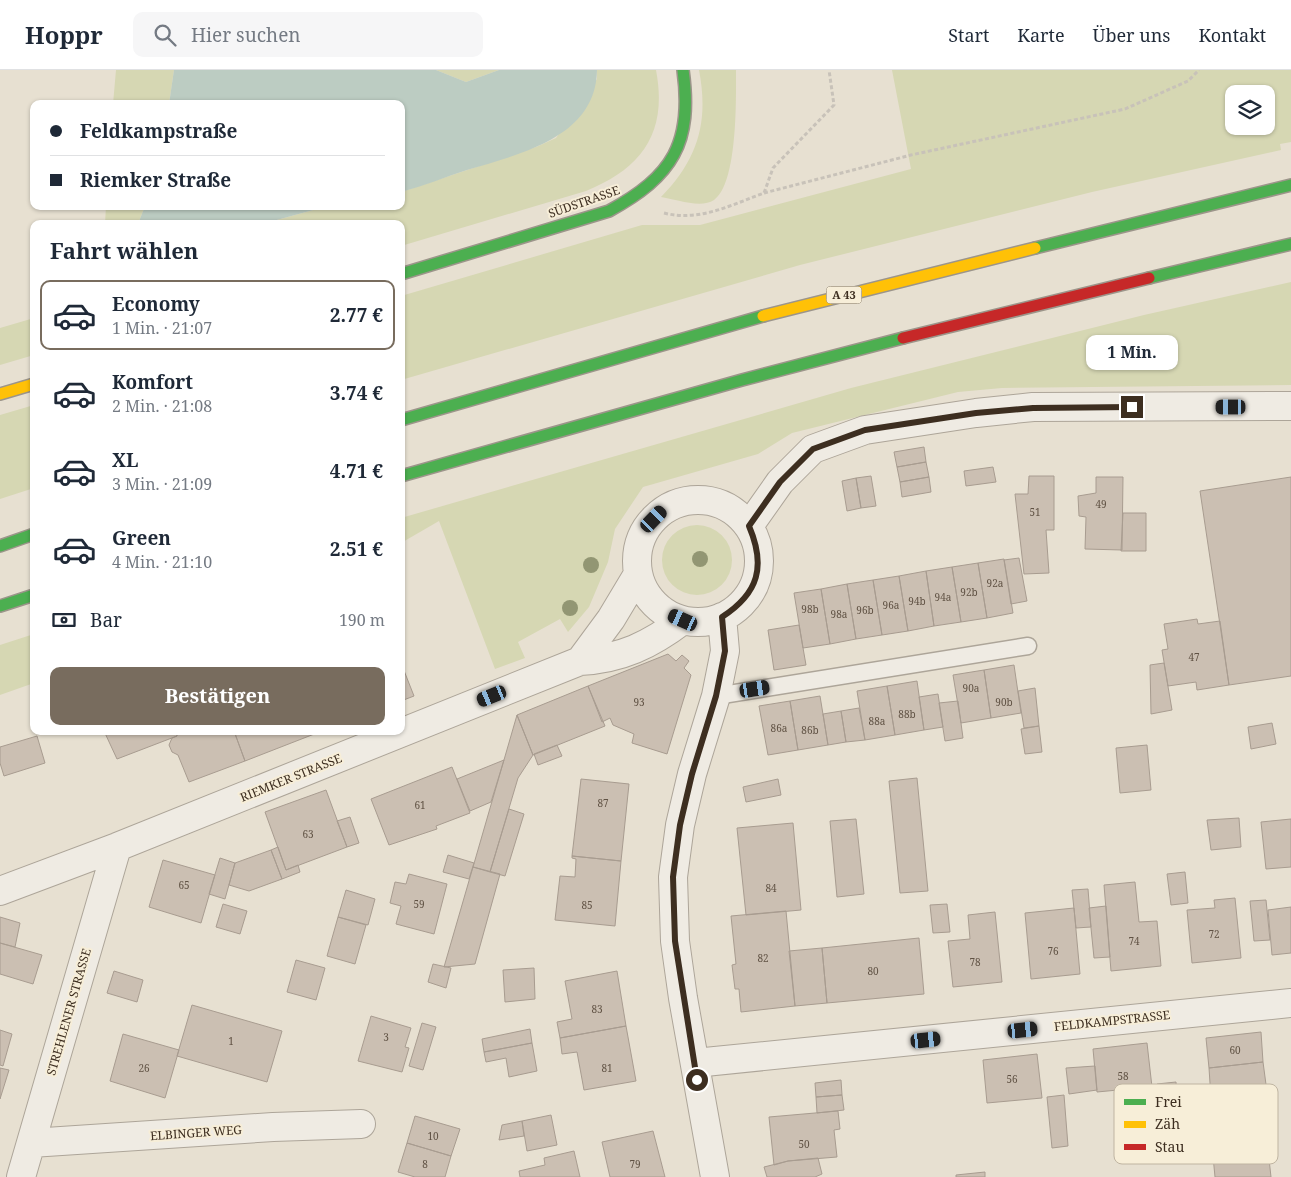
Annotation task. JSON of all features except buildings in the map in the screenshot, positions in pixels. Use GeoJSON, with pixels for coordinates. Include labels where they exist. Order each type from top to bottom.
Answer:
{"type":"FeatureCollection","features":[{"type":"Feature","properties":{"kind":"main road","name":"SÜDSTRASSE"},"geometry":{"type":"LineString","coordinates":[[405,273],[609,211],[635,198],[660,176],[676,153],[685,126],[687,102],[683,70]]}},
{"type":"Feature","properties":{"kind":"main road","name":"A 43"},"geometry":{"type":"LineString","coordinates":[[405,419],[729,324],[1291,185]]}},
{"type":"Feature","properties":{"kind":"main road"},"geometry":{"type":"LineString","coordinates":[[405,475],[742,380],[985,316],[1291,244]]}},
{"type":"Feature","properties":{"kind":"main road"},"geometry":{"type":"LineString","coordinates":[[0,394],[30,385]]}},
{"type":"Feature","properties":{"kind":"main road"},"geometry":{"type":"LineString","coordinates":[[0,546],[30,535]]}},
{"type":"Feature","properties":{"kind":"main road"},"geometry":{"type":"LineString","coordinates":[[0,606],[30,596]]}},
{"type":"Feature","properties":{"kind":"street"},"geometry":{"type":"LineString","coordinates":[[749,526],[780,482],[813,449],[865,430],[976,413],[1033,408],[1291,406]]}},
{"type":"Feature","properties":{"kind":"street"},"geometry":{"type":"LineString","coordinates":[[685,500],[708,500],[731,509],[749,526],[758,553],[758,567],[752,588],[740,606],[722,617],[703,622],[683,620],[662,611],[647,595],[638,574],[637,550],[646,528],[663,510],[685,500]]}},
{"type":"Feature","properties":{"kind":"street"},"geometry":{"type":"LineString","coordinates":[[580,661],[611,619],[638,574]]}},
{"type":"Feature","properties":{"kind":"street"},"geometry":{"type":"LineString","coordinates":[[715,1177],[694,1064],[675,941],[673,877],[680,825],[692,774],[716,696],[725,651],[722,617]]}},
{"type":"Feature","properties":{"kind":"street","name":"RIEMKER STRASSE"},"geometry":{"type":"LineString","coordinates":[[405,731],[580,661],[606,660],[635,649],[663,635],[683,620]]}},
{"type":"Feature","properties":{"kind":"street","name":"RIEMKER STRASSE"},"geometry":{"type":"LineString","coordinates":[[0,892],[396,735]]}},
{"type":"Feature","properties":{"kind":"street","name":"STREHLENER STRASSE"},"geometry":{"type":"LineString","coordinates":[[21,1177],[117,847]]}},
{"type":"Feature","properties":{"kind":"street","name":"FELDKAMPSTRASSE"},"geometry":{"type":"LineString","coordinates":[[694,1064],[1291,1003]]}},
{"type":"Feature","properties":{"kind":"street","name":"ELBINGER WEG"},"geometry":{"type":"LineString","coordinates":[[31,1143],[361,1124]]}},
{"type":"Feature","properties":{"kind":"lane"},"geometry":{"type":"LineString","coordinates":[[716,696],[1028,646]]}},
{"type":"Feature","properties":{"kind":"path"},"geometry":{"type":"LineString","coordinates":[[764,193],[773,168],[834,105],[829,70]]}},
{"type":"Feature","properties":{"kind":"path"},"geometry":{"type":"LineString","coordinates":[[635,198],[648,208],[666,214],[705,215],[764,193],[911,155],[1125,109],[1188,81],[1199,70]]}},
{"type":"Feature","properties":{"kind":"green space"},"geometry":{"type":"Polygon","coordinates":[[[116,70],[174,70],[170,100],[113,100],[116,70]]]}},
{"type":"Feature","properties":{"kind":"green space"},"geometry":{"type":"Polygon","coordinates":[[[436,70],[499,70],[466,82],[436,70]]]}},
{"type":"Feature","properties":{"kind":"green space"},"geometry":{"type":"Polygon","coordinates":[[[597,70],[656,70],[659,92],[658,112],[654,130],[646,146],[636,159],[606,182],[586,191],[405,245],[405,220],[277,220],[313,210],[405,210],[405,191],[536,147],[556,138],[597,79],[597,70]]]}},
{"type":"Feature","properties":{"kind":"green space"},"geometry":{"type":"Polygon","coordinates":[[[699,70],[736,70],[736,100],[732,159],[728,176],[722,191],[714,200],[709,203],[695,204],[661,197],[684,168],[698,139],[702,106],[699,70]]]}},
{"type":"Feature","properties":{"kind":"green space"},"geometry":{"type":"Polygon","coordinates":[[[892,70],[1291,70],[1291,142],[1280,144],[1281,150],[1092,192],[800,265],[405,379],[405,295],[642,225],[700,225],[911,169],[892,70]]]}},
{"type":"Feature","properties":{"kind":"green space"},"geometry":{"type":"Polygon","coordinates":[[[106,210],[143,210],[140,220],[105,220],[106,210]]]}},
{"type":"Feature","properties":{"kind":"green space"},"geometry":{"type":"Polygon","coordinates":[[[1291,282],[1291,385],[1002,388],[958,392],[792,433],[758,454],[643,487],[615,529],[608,562],[589,607],[568,632],[560,619],[518,642],[525,658],[495,669],[439,521],[405,541],[405,517],[851,388],[1144,315],[1291,282]]]}},
{"type":"Feature","properties":{"kind":"green space"},"geometry":{"type":"Polygon","coordinates":[[[30,319],[30,356],[0,365],[0,328],[30,319]]]}},
{"type":"Feature","properties":{"kind":"green space"},"geometry":{"type":"Polygon","coordinates":[[[30,406],[30,489],[0,499],[0,415],[30,406]]]}},
{"type":"Feature","properties":{"kind":"green space"},"geometry":{"type":"Polygon","coordinates":[[[697,525],[710,528],[722,535],[729,547],[732,560],[729,573],[722,585],[710,592],[697,595],[684,592],[672,585],[665,573],[662,560],[665,547],[672,535],[684,528],[697,525]]]}},
{"type":"Feature","properties":{"kind":"green space"},"geometry":{"type":"Polygon","coordinates":[[[30,635],[30,684],[0,695],[0,645],[30,635]]]}},
{"type":"Feature","properties":{"kind":"shaded area"},"geometry":{"type":"Polygon","coordinates":[[[174,70],[436,70],[466,82],[499,70],[597,70],[593,93],[584,112],[569,127],[551,140],[509,157],[405,191],[405,100],[170,100],[174,70]]]}},
{"type":"Feature","properties":{"kind":"shaded area"},"geometry":{"type":"Polygon","coordinates":[[[143,210],[313,210],[277,220],[140,220],[143,210]]]}},
{"type":"Feature","properties":{"kind":"traffic: fast"},"geometry":{"type":"LineString","coordinates":[[405,273],[609,211],[631,198],[649,184],[674,155],[681,137],[685,118],[683,70]]}},
{"type":"Feature","properties":{"kind":"traffic: fast"},"geometry":{"type":"LineString","coordinates":[[1035,248],[1291,185]]}},
{"type":"Feature","properties":{"kind":"traffic: fast"},"geometry":{"type":"LineString","coordinates":[[1149,278],[1291,244]]}},
{"type":"Feature","properties":{"kind":"traffic: fast"},"geometry":{"type":"LineString","coordinates":[[405,419],[763,316]]}},
{"type":"Feature","properties":{"kind":"traffic: fast"},"geometry":{"type":"LineString","coordinates":[[405,475],[742,380],[903,338]]}},
{"type":"Feature","properties":{"kind":"traffic: fast"},"geometry":{"type":"LineString","coordinates":[[0,546],[30,535]]}},
{"type":"Feature","properties":{"kind":"traffic: fast"},"geometry":{"type":"LineString","coordinates":[[0,606],[30,596]]}},
{"type":"Feature","properties":{"kind":"traffic: slow"},"geometry":{"type":"LineString","coordinates":[[763,316],[1035,248]]}},
{"type":"Feature","properties":{"kind":"traffic: slow"},"geometry":{"type":"LineString","coordinates":[[0,394],[30,385]]}},
{"type":"Feature","properties":{"kind":"traffic: jam"},"geometry":{"type":"LineString","coordinates":[[903,338],[1149,278]]}},
{"type":"Feature","properties":{"kind":"route"},"geometry":{"type":"LineString","coordinates":[[697,1080],[675,941],[673,877],[680,825],[692,774],[716,696],[725,651],[722,617],[740,606],[752,588],[758,567],[757,546],[749,526],[780,482],[813,449],[865,430],[976,413],[1033,408],[1132,407]]}}]}
